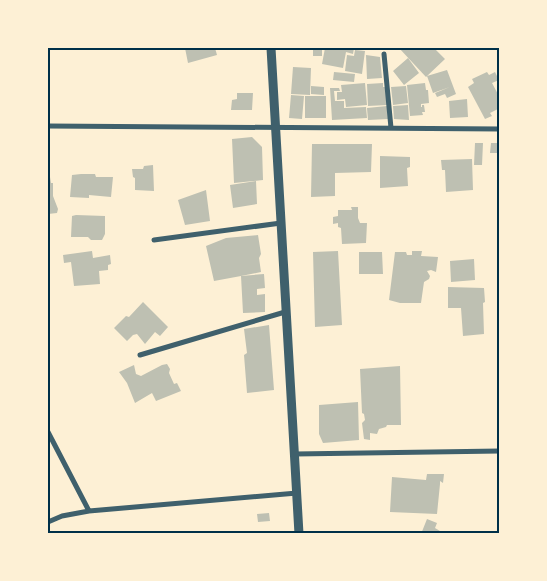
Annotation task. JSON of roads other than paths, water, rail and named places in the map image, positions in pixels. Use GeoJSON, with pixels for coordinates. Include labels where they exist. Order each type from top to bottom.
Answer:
{"type":"FeatureCollection","features":[{"type":"Feature","properties":{"kind":"street"},"geometry":{"type":"LineString","coordinates":[[272,48],[299,534]]}},
{"type":"Feature","properties":{"kind":"street"},"geometry":{"type":"LineString","coordinates":[[384,54],[391,128]]}},
{"type":"Feature","properties":{"kind":"street"},"geometry":{"type":"LineString","coordinates":[[48,126],[500,129]]}},
{"type":"Feature","properties":{"kind":"street"},"geometry":{"type":"LineString","coordinates":[[154,240],[281,223]]}},
{"type":"Feature","properties":{"kind":"street"},"geometry":{"type":"LineString","coordinates":[[140,355],[286,312]]}},
{"type":"Feature","properties":{"kind":"street"},"geometry":{"type":"LineString","coordinates":[[48,432],[89,511]]}},
{"type":"Feature","properties":{"kind":"street"},"geometry":{"type":"LineString","coordinates":[[295,454],[500,451]]}},
{"type":"Feature","properties":{"kind":"street"},"geometry":{"type":"LineString","coordinates":[[48,522],[62,516],[89,511],[297,493]]}}]}
